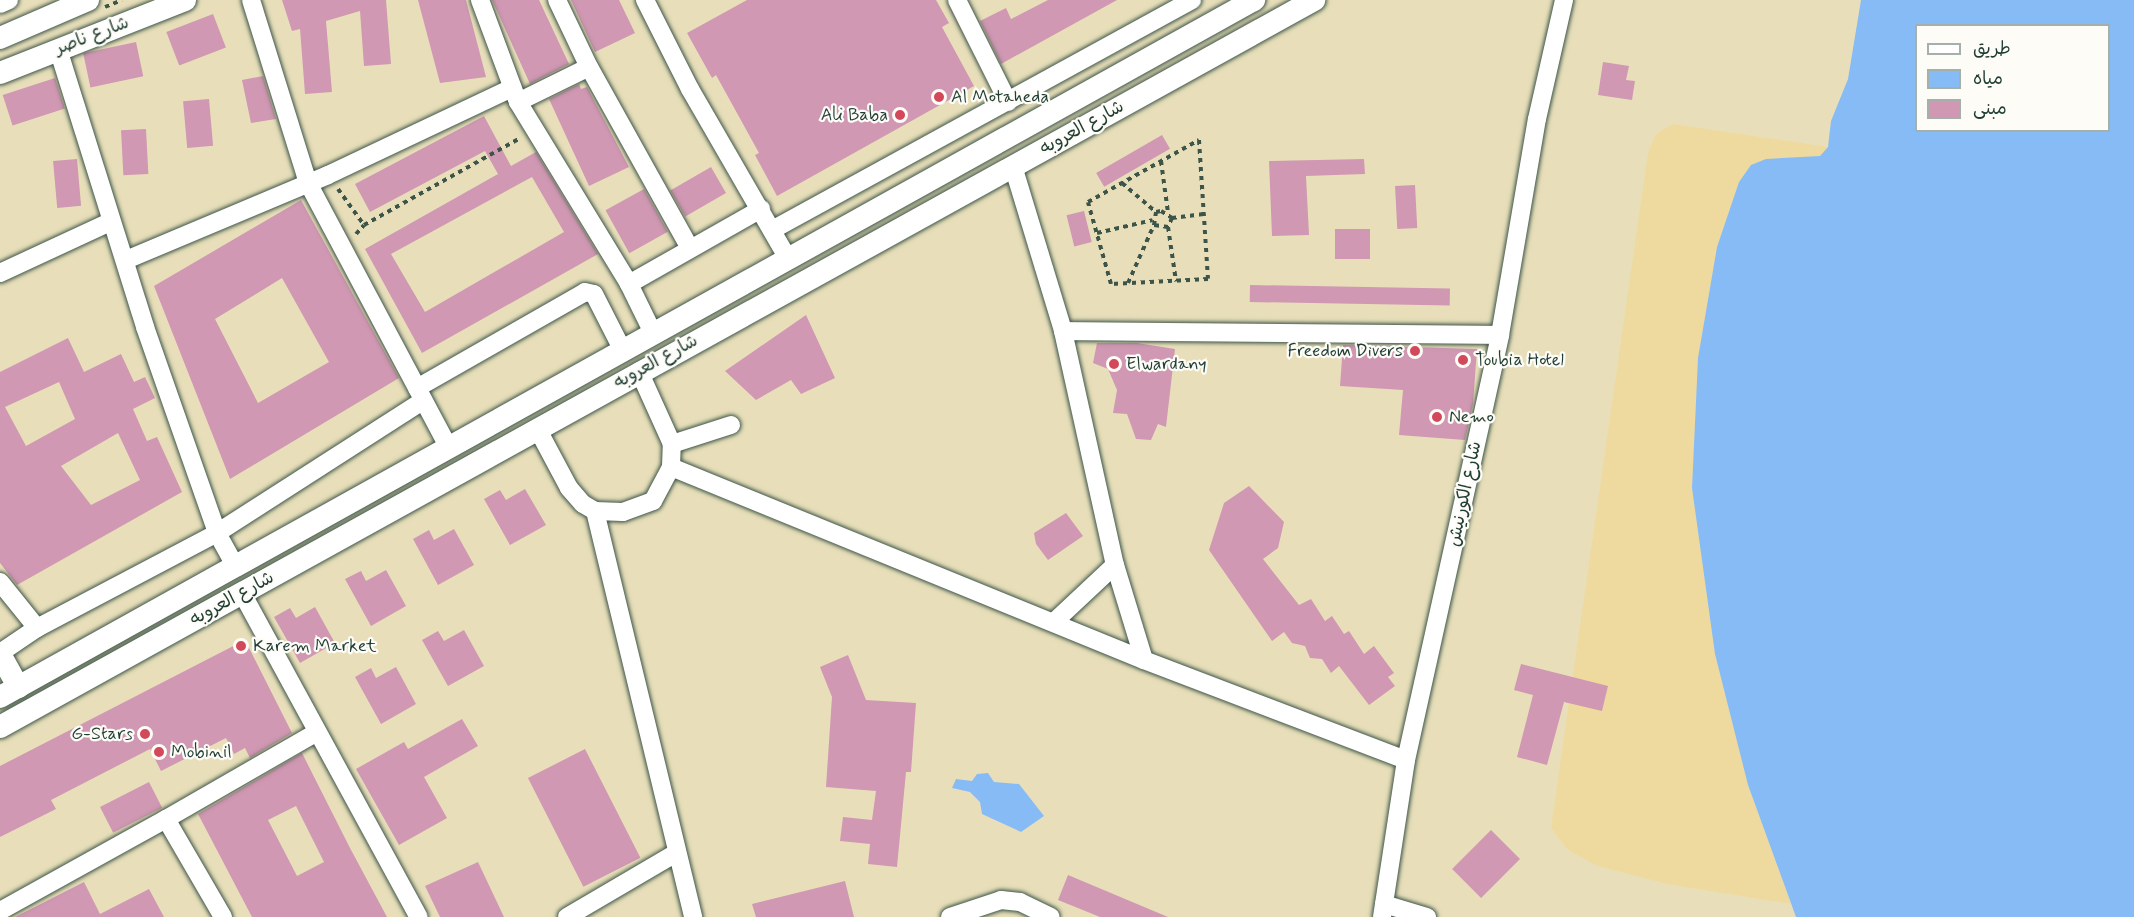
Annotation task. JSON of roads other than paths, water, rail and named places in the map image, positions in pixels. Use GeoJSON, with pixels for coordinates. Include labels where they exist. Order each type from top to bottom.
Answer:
{"type":"FeatureCollection","features":[{"type":"Feature","properties":{"kind":"main road","name":"شارع ناصر"},"geometry":{"type":"LineString","coordinates":[[0,38],[88,0]]}},
{"type":"Feature","properties":{"kind":"main road","name":"شارع ناصر"},"geometry":{"type":"LineString","coordinates":[[0,73],[185,0]]}},
{"type":"Feature","properties":{"kind":"main road","name":"شارع العروبه"},"geometry":{"type":"LineString","coordinates":[[9,692],[1254,0]]}},
{"type":"Feature","properties":{"kind":"main road","name":"شارع العروبه"},"geometry":{"type":"LineString","coordinates":[[0,727],[639,370],[1314,0]]}},
{"type":"Feature","properties":{"kind":"main road"},"geometry":{"type":"LineString","coordinates":[[1165,50],[1179,74]]}},
{"type":"Feature","properties":{"kind":"main road"},"geometry":{"type":"LineString","coordinates":[[0,654],[9,692]]}},
{"type":"Feature","properties":{"kind":"street"},"geometry":{"type":"LineString","coordinates":[[0,4],[9,0]]}},
{"type":"Feature","properties":{"kind":"street"},"geometry":{"type":"LineString","coordinates":[[251,0],[308,183],[448,446]]}},
{"type":"Feature","properties":{"kind":"street"},"geometry":{"type":"LineString","coordinates":[[480,0],[515,95],[534,130],[629,284],[653,333]]}},
{"type":"Feature","properties":{"kind":"street"},"geometry":{"type":"LineString","coordinates":[[557,0],[589,67],[689,247]]}},
{"type":"Feature","properties":{"kind":"street"},"geometry":{"type":"LineString","coordinates":[[645,0],[690,89],[788,259]]}},
{"type":"Feature","properties":{"kind":"street"},"geometry":{"type":"LineString","coordinates":[[957,0],[1008,102]]}},
{"type":"Feature","properties":{"kind":"street"},"geometry":{"type":"LineString","coordinates":[[772,230],[1192,0]]}},
{"type":"Feature","properties":{"kind":"street","name":"شارع الكورنيش"},"geometry":{"type":"LineString","coordinates":[[1383,910],[1406,760],[1500,335],[1537,119],[1564,0]]}},
{"type":"Feature","properties":{"kind":"street"},"geometry":{"type":"LineString","coordinates":[[58,49],[126,260],[145,327],[217,533],[235,565]]}},
{"type":"Feature","properties":{"kind":"street"},"geometry":{"type":"LineString","coordinates":[[126,260],[515,95],[589,67]]}},
{"type":"Feature","properties":{"kind":"street"},"geometry":{"type":"LineString","coordinates":[[1014,166],[1063,331],[1115,565],[1144,660]]}},
{"type":"Feature","properties":{"kind":"street"},"geometry":{"type":"LineString","coordinates":[[629,284],[689,247],[761,209]]}},
{"type":"Feature","properties":{"kind":"street"},"geometry":{"type":"LineString","coordinates":[[0,273],[112,221]]}},
{"type":"Feature","properties":{"kind":"street"},"geometry":{"type":"LineString","coordinates":[[0,654],[37,628],[217,533],[420,395],[585,292],[594,294],[623,351]]}},
{"type":"Feature","properties":{"kind":"street"},"geometry":{"type":"LineString","coordinates":[[1063,331],[1500,335]]}},
{"type":"Feature","properties":{"kind":"street"},"geometry":{"type":"LineString","coordinates":[[595,511],[636,510],[653,501],[671,467],[672,444],[639,370]]}},
{"type":"Feature","properties":{"kind":"street"},"geometry":{"type":"LineString","coordinates":[[672,444],[731,424]]}},
{"type":"Feature","properties":{"kind":"street"},"geometry":{"type":"LineString","coordinates":[[537,428],[569,488],[595,511],[693,917]]}},
{"type":"Feature","properties":{"kind":"street"},"geometry":{"type":"LineString","coordinates":[[671,467],[1144,660],[1406,760]]}},
{"type":"Feature","properties":{"kind":"street"},"geometry":{"type":"LineString","coordinates":[[1054,622],[1115,565]]}},
{"type":"Feature","properties":{"kind":"street"},"geometry":{"type":"LineString","coordinates":[[0,582],[37,628]]}},
{"type":"Feature","properties":{"kind":"street"},"geometry":{"type":"LineString","coordinates":[[242,593],[419,917]]}},
{"type":"Feature","properties":{"kind":"street"},"geometry":{"type":"LineString","coordinates":[[0,911],[317,732]]}},
{"type":"Feature","properties":{"kind":"street"},"geometry":{"type":"LineString","coordinates":[[166,819],[223,917]]}},
{"type":"Feature","properties":{"kind":"street"},"geometry":{"type":"LineString","coordinates":[[567,917],[676,853]]}},
{"type":"Feature","properties":{"kind":"street"},"geometry":{"type":"LineString","coordinates":[[950,917],[1001,900],[1020,902],[1051,917]]}},
{"type":"Feature","properties":{"kind":"street"},"geometry":{"type":"LineString","coordinates":[[1383,910],[1427,917]]}},
{"type":"Feature","properties":{"kind":"water"},"geometry":{"type":"Polygon","coordinates":[[[1861,0],[2134,0],[2134,917],[1796,917],[1748,785],[1715,654],[1692,488],[1698,358],[1717,247],[1739,182],[1751,165],[1766,159],[1820,156],[1828,147],[1831,121],[1848,79],[1861,0]]]}},
{"type":"Feature","properties":{"kind":"water"},"geometry":{"type":"Polygon","coordinates":[[[988,773],[994,782],[1019,784],[1044,816],[1021,832],[982,814],[980,802],[970,792],[952,788],[956,779],[972,781],[977,774],[988,773]]]}},
{"type":"Feature","properties":{"kind":"place","name":"Al Motaheda"},"geometry":{"type":"Point","coordinates":[939,97]}},
{"type":"Feature","properties":{"kind":"place","name":"Ali Baba"},"geometry":{"type":"Point","coordinates":[900,115]}},
{"type":"Feature","properties":{"kind":"place","name":"Freedom Divers"},"geometry":{"type":"Point","coordinates":[1415,351]}},
{"type":"Feature","properties":{"kind":"place","name":"Toubia Hotel"},"geometry":{"type":"Point","coordinates":[1463,360]}},
{"type":"Feature","properties":{"kind":"place","name":"Elwardany"},"geometry":{"type":"Point","coordinates":[1114,364]}},
{"type":"Feature","properties":{"kind":"place","name":"Nemo"},"geometry":{"type":"Point","coordinates":[1437,417]}},
{"type":"Feature","properties":{"kind":"place","name":"Karem Market"},"geometry":{"type":"Point","coordinates":[241,646]}},
{"type":"Feature","properties":{"kind":"place","name":"G-Stars"},"geometry":{"type":"Point","coordinates":[145,734]}},
{"type":"Feature","properties":{"kind":"place","name":"Mobinil"},"geometry":{"type":"Point","coordinates":[159,752]}}]}
